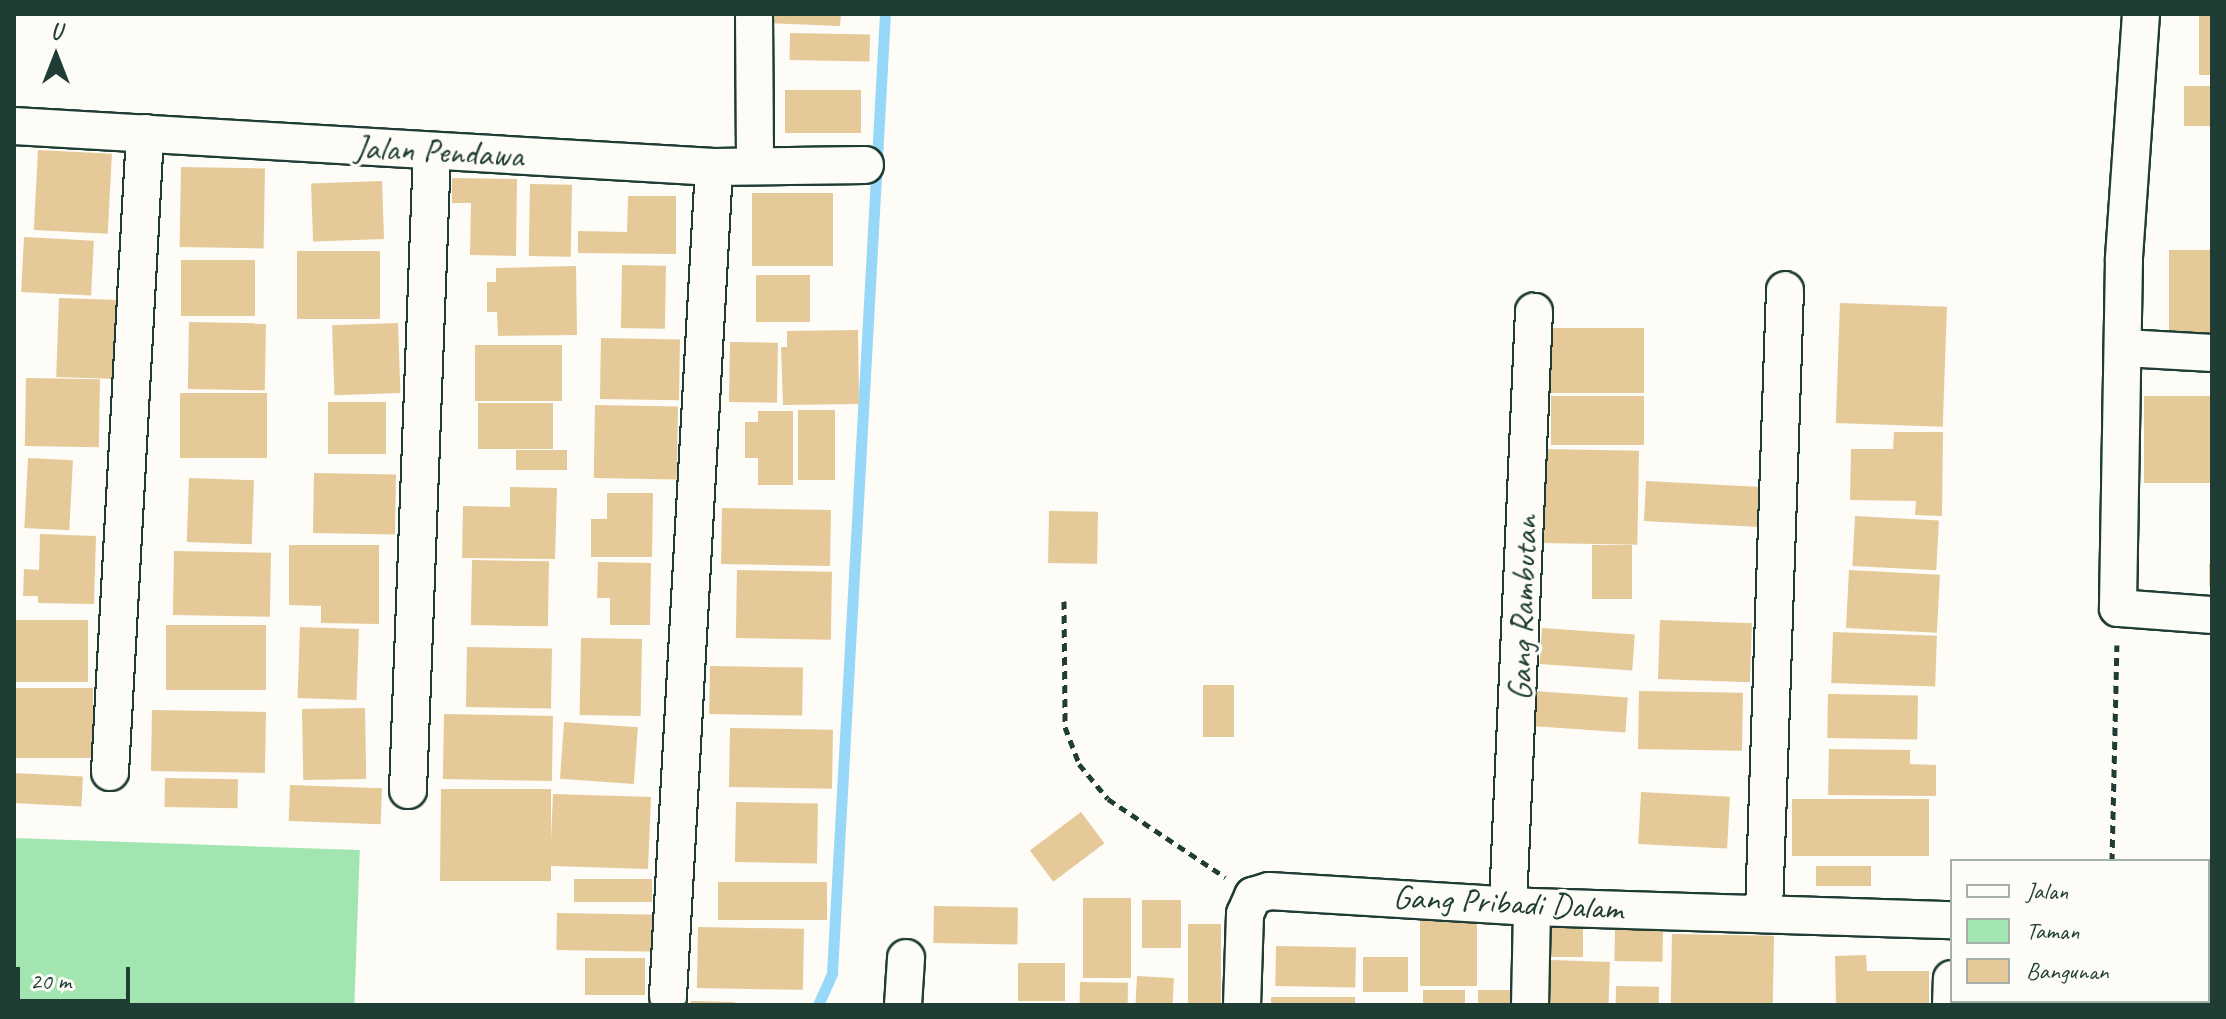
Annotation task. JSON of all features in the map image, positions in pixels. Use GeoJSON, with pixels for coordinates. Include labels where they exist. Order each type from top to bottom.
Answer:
{"type":"FeatureCollection","features":[{"type":"Feature","properties":{"kind":"street"},"geometry":{"type":"LineString","coordinates":[[754,14],[755,164]]}},
{"type":"Feature","properties":{"kind":"street"},"geometry":{"type":"LineString","coordinates":[[2141,14],[2124,260],[2125,348],[2118,608],[2212,615]]}},
{"type":"Feature","properties":{"kind":"street","name":"Jalan Pendawa"},"geometry":{"type":"LineString","coordinates":[[14,126],[714,167],[755,164],[865,165]]}},
{"type":"Feature","properties":{"kind":"street"},"geometry":{"type":"LineString","coordinates":[[110,772],[145,133]]}},
{"type":"Feature","properties":{"kind":"street"},"geometry":{"type":"LineString","coordinates":[[408,790],[432,151]]}},
{"type":"Feature","properties":{"kind":"street"},"geometry":{"type":"LineString","coordinates":[[668,996],[714,167]]}},
{"type":"Feature","properties":{"kind":"street"},"geometry":{"type":"LineString","coordinates":[[1764,910],[1785,290]]}},
{"type":"Feature","properties":{"kind":"street","name":"Gang Rambutan"},"geometry":{"type":"LineString","coordinates":[[1530,1005],[1520,905],[1534,312]]}},
{"type":"Feature","properties":{"kind":"street"},"geometry":{"type":"LineString","coordinates":[[2125,348],[2212,353]]}},
{"type":"Feature","properties":{"kind":"street","name":"Gang Pribadi Dalam"},"geometry":{"type":"LineString","coordinates":[[1253,896],[1269,891],[1520,905],[1764,910],[1950,920]]}},
{"type":"Feature","properties":{"kind":"street"},"geometry":{"type":"LineString","coordinates":[[1242,1005],[1245,914],[1253,896]]}},
{"type":"Feature","properties":{"kind":"street"},"geometry":{"type":"LineString","coordinates":[[903,1005],[906,958]]}},
{"type":"Feature","properties":{"kind":"path"},"geometry":{"type":"LineString","coordinates":[[1064,601],[1065,727],[1079,764],[1108,799],[1253,896]]}},
{"type":"Feature","properties":{"kind":"path"},"geometry":{"type":"LineString","coordinates":[[2112,859],[2118,608]]}},
{"type":"Feature","properties":{"kind":"green space"},"geometry":{"type":"Polygon","coordinates":[[[14,838],[360,850],[354,1005],[14,1005],[14,838]]]}},
{"type":"Feature","properties":{"kind":"building"},"geometry":{"type":"Polygon","coordinates":[[[766,14],[841,14],[840,26],[766,23],[766,14]]]}},
{"type":"Feature","properties":{"kind":"building"},"geometry":{"type":"Polygon","coordinates":[[[2199,16],[2212,16],[2212,75],[2199,75],[2199,16]]]}},
{"type":"Feature","properties":{"kind":"building"},"geometry":{"type":"Polygon","coordinates":[[[790,33],[870,34],[870,61],[790,60],[790,33]]]}},
{"type":"Feature","properties":{"kind":"building"},"geometry":{"type":"Polygon","coordinates":[[[2184,86],[2212,86],[2212,126],[2184,126],[2184,86]]]}},
{"type":"Feature","properties":{"kind":"building"},"geometry":{"type":"Polygon","coordinates":[[[785,90],[861,90],[861,133],[785,133],[785,90]]]}},
{"type":"Feature","properties":{"kind":"building"},"geometry":{"type":"Polygon","coordinates":[[[38,150],[112,154],[108,234],[34,230],[38,150]]]}},
{"type":"Feature","properties":{"kind":"building"},"geometry":{"type":"Polygon","coordinates":[[[181,167],[265,168],[264,248],[180,247],[181,167]]]}},
{"type":"Feature","properties":{"kind":"building"},"geometry":{"type":"Polygon","coordinates":[[[452,178],[517,179],[516,256],[470,255],[471,203],[452,203],[452,178]]]}},
{"type":"Feature","properties":{"kind":"building"},"geometry":{"type":"Polygon","coordinates":[[[382,181],[384,239],[313,241],[311,183],[382,181]]]}},
{"type":"Feature","properties":{"kind":"building"},"geometry":{"type":"Polygon","coordinates":[[[530,184],[572,185],[571,257],[529,256],[530,184]]]}},
{"type":"Feature","properties":{"kind":"building"},"geometry":{"type":"Polygon","coordinates":[[[752,193],[833,193],[833,266],[752,266],[752,193]]]}},
{"type":"Feature","properties":{"kind":"building"},"geometry":{"type":"Polygon","coordinates":[[[628,196],[676,196],[676,254],[578,253],[578,231],[627,232],[628,196]]]}},
{"type":"Feature","properties":{"kind":"building"},"geometry":{"type":"Polygon","coordinates":[[[24,237],[94,241],[91,296],[21,292],[24,237]]]}},
{"type":"Feature","properties":{"kind":"building"},"geometry":{"type":"Polygon","coordinates":[[[2169,250],[2212,250],[2212,344],[2169,344],[2169,250]]]}},
{"type":"Feature","properties":{"kind":"building"},"geometry":{"type":"Polygon","coordinates":[[[297,251],[380,251],[380,319],[297,319],[297,251]]]}},
{"type":"Feature","properties":{"kind":"building"},"geometry":{"type":"Polygon","coordinates":[[[181,260],[255,260],[255,316],[181,316],[181,260]]]}},
{"type":"Feature","properties":{"kind":"building"},"geometry":{"type":"Polygon","coordinates":[[[622,265],[666,266],[665,329],[621,328],[622,265]]]}},
{"type":"Feature","properties":{"kind":"building"},"geometry":{"type":"Polygon","coordinates":[[[576,266],[577,335],[498,336],[497,312],[487,312],[487,282],[496,282],[496,268],[576,266]]]}},
{"type":"Feature","properties":{"kind":"building"},"geometry":{"type":"Polygon","coordinates":[[[756,275],[810,275],[810,322],[756,322],[756,275]]]}},
{"type":"Feature","properties":{"kind":"building"},"geometry":{"type":"Polygon","coordinates":[[[59,298],[127,300],[124,379],[56,377],[59,298]]]}},
{"type":"Feature","properties":{"kind":"building"},"geometry":{"type":"Polygon","coordinates":[[[1840,303],[1947,307],[1943,427],[1836,423],[1840,303]]]}},
{"type":"Feature","properties":{"kind":"building"},"geometry":{"type":"Polygon","coordinates":[[[189,322],[266,323],[265,390],[188,389],[189,322]]]}},
{"type":"Feature","properties":{"kind":"building"},"geometry":{"type":"Polygon","coordinates":[[[398,323],[400,393],[334,395],[332,325],[398,323]]]}},
{"type":"Feature","properties":{"kind":"building"},"geometry":{"type":"Polygon","coordinates":[[[1551,328],[1644,328],[1644,393],[1551,393],[1551,328]]]}},
{"type":"Feature","properties":{"kind":"building"},"geometry":{"type":"Polygon","coordinates":[[[858,330],[859,404],[783,405],[781,347],[787,347],[787,331],[858,330]]]}},
{"type":"Feature","properties":{"kind":"building"},"geometry":{"type":"Polygon","coordinates":[[[601,338],[680,339],[679,400],[600,399],[601,338]]]}},
{"type":"Feature","properties":{"kind":"building"},"geometry":{"type":"Polygon","coordinates":[[[730,342],[778,343],[777,403],[729,402],[730,342]]]}},
{"type":"Feature","properties":{"kind":"building"},"geometry":{"type":"Polygon","coordinates":[[[475,345],[562,345],[562,401],[475,401],[475,345]]]}},
{"type":"Feature","properties":{"kind":"building"},"geometry":{"type":"Polygon","coordinates":[[[26,378],[100,379],[99,447],[25,446],[26,378]]]}},
{"type":"Feature","properties":{"kind":"building"},"geometry":{"type":"Polygon","coordinates":[[[180,393],[267,393],[267,458],[180,458],[180,393]]]}},
{"type":"Feature","properties":{"kind":"building"},"geometry":{"type":"Polygon","coordinates":[[[1551,396],[1644,396],[1644,445],[1551,445],[1551,396]]]}},
{"type":"Feature","properties":{"kind":"building"},"geometry":{"type":"Polygon","coordinates":[[[2144,396],[2212,396],[2212,483],[2144,483],[2144,396]]]}},
{"type":"Feature","properties":{"kind":"building"},"geometry":{"type":"Polygon","coordinates":[[[328,402],[386,402],[386,454],[328,454],[328,402]]]}},
{"type":"Feature","properties":{"kind":"building"},"geometry":{"type":"Polygon","coordinates":[[[478,403],[553,403],[553,449],[478,449],[478,403]]]}},
{"type":"Feature","properties":{"kind":"building"},"geometry":{"type":"Polygon","coordinates":[[[595,405],[678,406],[677,479],[594,478],[595,405]]]}},
{"type":"Feature","properties":{"kind":"building"},"geometry":{"type":"Polygon","coordinates":[[[798,410],[835,410],[835,480],[798,480],[798,410]]]}},
{"type":"Feature","properties":{"kind":"building"},"geometry":{"type":"Polygon","coordinates":[[[758,411],[793,411],[793,485],[758,485],[758,458],[745,458],[745,422],[758,422],[758,411]]]}},
{"type":"Feature","properties":{"kind":"building"},"geometry":{"type":"Polygon","coordinates":[[[1894,432],[1943,432],[1942,516],[1915,515],[1916,501],[1850,500],[1851,449],[1893,449],[1894,432]]]}},
{"type":"Feature","properties":{"kind":"building"},"geometry":{"type":"Polygon","coordinates":[[[1544,449],[1639,451],[1637,545],[1542,543],[1544,449]]]}},
{"type":"Feature","properties":{"kind":"building"},"geometry":{"type":"Polygon","coordinates":[[[516,450],[567,450],[567,470],[516,470],[516,450]]]}},
{"type":"Feature","properties":{"kind":"building"},"geometry":{"type":"Polygon","coordinates":[[[28,458],[73,460],[69,530],[24,528],[28,458]]]}},
{"type":"Feature","properties":{"kind":"building"},"geometry":{"type":"Polygon","coordinates":[[[314,473],[396,474],[395,534],[313,533],[314,473]]]}},
{"type":"Feature","properties":{"kind":"building"},"geometry":{"type":"Polygon","coordinates":[[[189,478],[254,480],[252,544],[187,542],[189,478]]]}},
{"type":"Feature","properties":{"kind":"building"},"geometry":{"type":"Polygon","coordinates":[[[1646,481],[1771,488],[1769,527],[1644,521],[1646,481]]]}},
{"type":"Feature","properties":{"kind":"building"},"geometry":{"type":"Polygon","coordinates":[[[510,487],[557,488],[555,559],[462,558],[463,506],[510,507],[510,487]]]}},
{"type":"Feature","properties":{"kind":"building"},"geometry":{"type":"Polygon","coordinates":[[[607,493],[653,493],[652,557],[591,557],[591,519],[607,519],[607,493]]]}},
{"type":"Feature","properties":{"kind":"building"},"geometry":{"type":"Polygon","coordinates":[[[722,508],[831,510],[830,566],[721,564],[722,508]]]}},
{"type":"Feature","properties":{"kind":"building"},"geometry":{"type":"Polygon","coordinates":[[[1049,511],[1098,512],[1097,564],[1048,563],[1049,511]]]}},
{"type":"Feature","properties":{"kind":"building"},"geometry":{"type":"Polygon","coordinates":[[[1855,516],[1939,520],[1936,570],[1852,566],[1855,516]]]}},
{"type":"Feature","properties":{"kind":"building"},"geometry":{"type":"Polygon","coordinates":[[[40,534],[96,536],[94,604],[38,603],[38,596],[23,596],[24,569],[39,570],[40,534]]]}},
{"type":"Feature","properties":{"kind":"building"},"geometry":{"type":"Polygon","coordinates":[[[289,545],[379,545],[379,624],[321,623],[321,606],[289,605],[289,545]]]}},
{"type":"Feature","properties":{"kind":"building"},"geometry":{"type":"Polygon","coordinates":[[[1592,545],[1632,545],[1632,599],[1592,599],[1592,545]]]}},
{"type":"Feature","properties":{"kind":"building"},"geometry":{"type":"Polygon","coordinates":[[[174,551],[271,553],[270,617],[173,615],[174,551]]]}},
{"type":"Feature","properties":{"kind":"building"},"geometry":{"type":"Polygon","coordinates":[[[472,560],[549,561],[548,626],[471,625],[472,560]]]}},
{"type":"Feature","properties":{"kind":"building"},"geometry":{"type":"Polygon","coordinates":[[[598,562],[651,563],[650,625],[610,625],[610,598],[597,598],[598,562]]]}},
{"type":"Feature","properties":{"kind":"building"},"geometry":{"type":"Polygon","coordinates":[[[2209,564],[2212,564],[2212,586],[2209,586],[2209,564]]]}},
{"type":"Feature","properties":{"kind":"building"},"geometry":{"type":"Polygon","coordinates":[[[737,570],[832,572],[831,640],[736,638],[737,570]]]}},
{"type":"Feature","properties":{"kind":"building"},"geometry":{"type":"Polygon","coordinates":[[[1849,570],[1940,575],[1937,633],[1846,628],[1849,570]]]}},
{"type":"Feature","properties":{"kind":"building"},"geometry":{"type":"Polygon","coordinates":[[[14,620],[88,620],[88,682],[14,682],[14,620]]]}},
{"type":"Feature","properties":{"kind":"building"},"geometry":{"type":"Polygon","coordinates":[[[1660,620],[1752,623],[1750,682],[1658,679],[1660,620]]]}},
{"type":"Feature","properties":{"kind":"building"},"geometry":{"type":"Polygon","coordinates":[[[166,625],[266,625],[266,690],[166,690],[166,625]]]}},
{"type":"Feature","properties":{"kind":"building"},"geometry":{"type":"Polygon","coordinates":[[[300,627],[359,629],[356,700],[298,698],[300,627]]]}},
{"type":"Feature","properties":{"kind":"building"},"geometry":{"type":"Polygon","coordinates":[[[1542,628],[1635,634],[1632,670],[1539,664],[1542,628]]]}},
{"type":"Feature","properties":{"kind":"building"},"geometry":{"type":"Polygon","coordinates":[[[1833,632],[1937,636],[1935,687],[1831,683],[1833,632]]]}},
{"type":"Feature","properties":{"kind":"building"},"geometry":{"type":"Polygon","coordinates":[[[581,638],[642,639],[641,716],[580,715],[581,638]]]}},
{"type":"Feature","properties":{"kind":"building"},"geometry":{"type":"Polygon","coordinates":[[[467,647],[552,648],[551,708],[466,707],[467,647]]]}},
{"type":"Feature","properties":{"kind":"building"},"geometry":{"type":"Polygon","coordinates":[[[710,666],[803,668],[802,716],[709,714],[710,666]]]}},
{"type":"Feature","properties":{"kind":"building"},"geometry":{"type":"Polygon","coordinates":[[[1203,685],[1234,685],[1234,737],[1203,737],[1203,685]]]}},
{"type":"Feature","properties":{"kind":"building"},"geometry":{"type":"Polygon","coordinates":[[[14,688],[93,688],[93,758],[14,758],[14,688]]]}},
{"type":"Feature","properties":{"kind":"building"},"geometry":{"type":"Polygon","coordinates":[[[1534,691],[1628,698],[1625,732],[1532,726],[1534,691]]]}},
{"type":"Feature","properties":{"kind":"building"},"geometry":{"type":"Polygon","coordinates":[[[1639,691],[1743,693],[1742,751],[1638,749],[1639,691]]]}},
{"type":"Feature","properties":{"kind":"building"},"geometry":{"type":"Polygon","coordinates":[[[1828,694],[1918,696],[1917,740],[1827,738],[1828,694]]]}},
{"type":"Feature","properties":{"kind":"building"},"geometry":{"type":"Polygon","coordinates":[[[365,708],[366,779],[303,780],[302,709],[365,708]]]}},
{"type":"Feature","properties":{"kind":"building"},"geometry":{"type":"Polygon","coordinates":[[[152,710],[266,712],[265,773],[151,771],[152,710]]]}},
{"type":"Feature","properties":{"kind":"building"},"geometry":{"type":"Polygon","coordinates":[[[444,714],[553,716],[552,781],[443,779],[444,714]]]}},
{"type":"Feature","properties":{"kind":"building"},"geometry":{"type":"Polygon","coordinates":[[[564,722],[638,727],[634,784],[560,779],[564,722]]]}},
{"type":"Feature","properties":{"kind":"building"},"geometry":{"type":"Polygon","coordinates":[[[730,728],[833,730],[832,789],[729,787],[730,728]]]}},
{"type":"Feature","properties":{"kind":"building"},"geometry":{"type":"Polygon","coordinates":[[[1829,749],[1910,750],[1910,764],[1936,765],[1936,796],[1828,795],[1829,749]]]}},
{"type":"Feature","properties":{"kind":"building"},"geometry":{"type":"Polygon","coordinates":[[[14,773],[83,777],[81,807],[14,803],[14,773]]]}},
{"type":"Feature","properties":{"kind":"building"},"geometry":{"type":"Polygon","coordinates":[[[165,778],[238,779],[237,808],[164,807],[165,778]]]}},
{"type":"Feature","properties":{"kind":"building"},"geometry":{"type":"Polygon","coordinates":[[[290,785],[382,788],[381,824],[289,821],[290,785]]]}},
{"type":"Feature","properties":{"kind":"building"},"geometry":{"type":"Polygon","coordinates":[[[441,789],[551,789],[551,840],[553,794],[651,797],[648,869],[551,866],[551,881],[440,881],[441,789]]]}},
{"type":"Feature","properties":{"kind":"building"},"geometry":{"type":"Polygon","coordinates":[[[1641,792],[1730,797],[1727,849],[1638,844],[1641,792]]]}},
{"type":"Feature","properties":{"kind":"building"},"geometry":{"type":"Polygon","coordinates":[[[1792,799],[1929,799],[1929,856],[1792,856],[1792,799]]]}},
{"type":"Feature","properties":{"kind":"building"},"geometry":{"type":"Polygon","coordinates":[[[736,802],[818,803],[817,863],[735,862],[736,802]]]}},
{"type":"Feature","properties":{"kind":"building"},"geometry":{"type":"Polygon","coordinates":[[[1081,812],[1104,843],[1053,882],[1030,851],[1081,812]]]}},
{"type":"Feature","properties":{"kind":"building"},"geometry":{"type":"Polygon","coordinates":[[[1816,866],[1871,866],[1871,886],[1816,886],[1816,866]]]}},
{"type":"Feature","properties":{"kind":"building"},"geometry":{"type":"Polygon","coordinates":[[[574,879],[652,879],[652,902],[574,902],[574,879]]]}},
{"type":"Feature","properties":{"kind":"building"},"geometry":{"type":"Polygon","coordinates":[[[718,882],[827,882],[827,920],[718,920],[718,882]]]}},
{"type":"Feature","properties":{"kind":"building"},"geometry":{"type":"Polygon","coordinates":[[[1083,898],[1131,898],[1131,978],[1083,978],[1083,898]]]}},
{"type":"Feature","properties":{"kind":"building"},"geometry":{"type":"Polygon","coordinates":[[[1142,900],[1181,900],[1181,948],[1142,948],[1142,900]]]}},
{"type":"Feature","properties":{"kind":"building"},"geometry":{"type":"Polygon","coordinates":[[[934,906],[1018,907],[1017,944],[933,943],[934,906]]]}},
{"type":"Feature","properties":{"kind":"building"},"geometry":{"type":"Polygon","coordinates":[[[557,913],[660,915],[659,952],[556,950],[557,913]]]}},
{"type":"Feature","properties":{"kind":"building"},"geometry":{"type":"Polygon","coordinates":[[[1420,920],[1477,920],[1477,986],[1420,986],[1420,920]]]}},
{"type":"Feature","properties":{"kind":"building"},"geometry":{"type":"Polygon","coordinates":[[[1188,924],[1221,924],[1221,1005],[1188,1005],[1188,924]]]}},
{"type":"Feature","properties":{"kind":"building"},"geometry":{"type":"Polygon","coordinates":[[[1551,924],[1583,924],[1583,957],[1551,957],[1551,924]]]}},
{"type":"Feature","properties":{"kind":"building"},"geometry":{"type":"Polygon","coordinates":[[[698,927],[804,929],[803,990],[697,988],[698,927]]]}},
{"type":"Feature","properties":{"kind":"building"},"geometry":{"type":"Polygon","coordinates":[[[1615,929],[1663,930],[1662,962],[1614,961],[1615,929]]]}},
{"type":"Feature","properties":{"kind":"building"},"geometry":{"type":"Polygon","coordinates":[[[1672,934],[1774,936],[1773,1005],[1671,1005],[1672,934]]]}},
{"type":"Feature","properties":{"kind":"building"},"geometry":{"type":"Polygon","coordinates":[[[1276,946],[1356,947],[1355,987],[1275,986],[1276,946]]]}},
{"type":"Feature","properties":{"kind":"building"},"geometry":{"type":"Polygon","coordinates":[[[1866,955],[1867,971],[1929,971],[1929,1005],[1836,1005],[1835,956],[1866,955]]]}},
{"type":"Feature","properties":{"kind":"building"},"geometry":{"type":"Polygon","coordinates":[[[1363,957],[1408,957],[1408,992],[1363,992],[1363,957]]]}},
{"type":"Feature","properties":{"kind":"building"},"geometry":{"type":"Polygon","coordinates":[[[585,958],[645,958],[645,995],[585,995],[585,958]]]}},
{"type":"Feature","properties":{"kind":"building"},"geometry":{"type":"Polygon","coordinates":[[[1551,960],[1610,962],[1608,1005],[1549,1003],[1551,960]]]}},
{"type":"Feature","properties":{"kind":"building"},"geometry":{"type":"Polygon","coordinates":[[[1018,963],[1065,963],[1065,1001],[1018,1001],[1018,963]]]}},
{"type":"Feature","properties":{"kind":"building"},"geometry":{"type":"Polygon","coordinates":[[[1137,976],[1174,978],[1173,1005],[1135,1005],[1137,976]]]}},
{"type":"Feature","properties":{"kind":"building"},"geometry":{"type":"Polygon","coordinates":[[[1080,982],[1128,983],[1128,1005],[1080,1005],[1080,982]]]}},
{"type":"Feature","properties":{"kind":"building"},"geometry":{"type":"Polygon","coordinates":[[[1616,986],[1659,987],[1659,1005],[1616,1005],[1616,986]]]}},
{"type":"Feature","properties":{"kind":"building"},"geometry":{"type":"Polygon","coordinates":[[[1423,990],[1465,990],[1465,1005],[1423,1005],[1423,990]]]}},
{"type":"Feature","properties":{"kind":"building"},"geometry":{"type":"Polygon","coordinates":[[[1478,990],[1527,990],[1527,1005],[1478,1005],[1478,990]]]}},
{"type":"Feature","properties":{"kind":"building"},"geometry":{"type":"Polygon","coordinates":[[[1271,997],[1355,997],[1355,1005],[1271,1005],[1271,997]]]}},
{"type":"Feature","properties":{"kind":"building"},"geometry":{"type":"Polygon","coordinates":[[[691,1001],[735,1002],[735,1005],[691,1005],[691,1001]]]}},
{"type":"Feature","properties":{"kind":"waterway"},"geometry":{"type":"LineString","coordinates":[[818,1005],[832,973],[885,14]]}}]}
